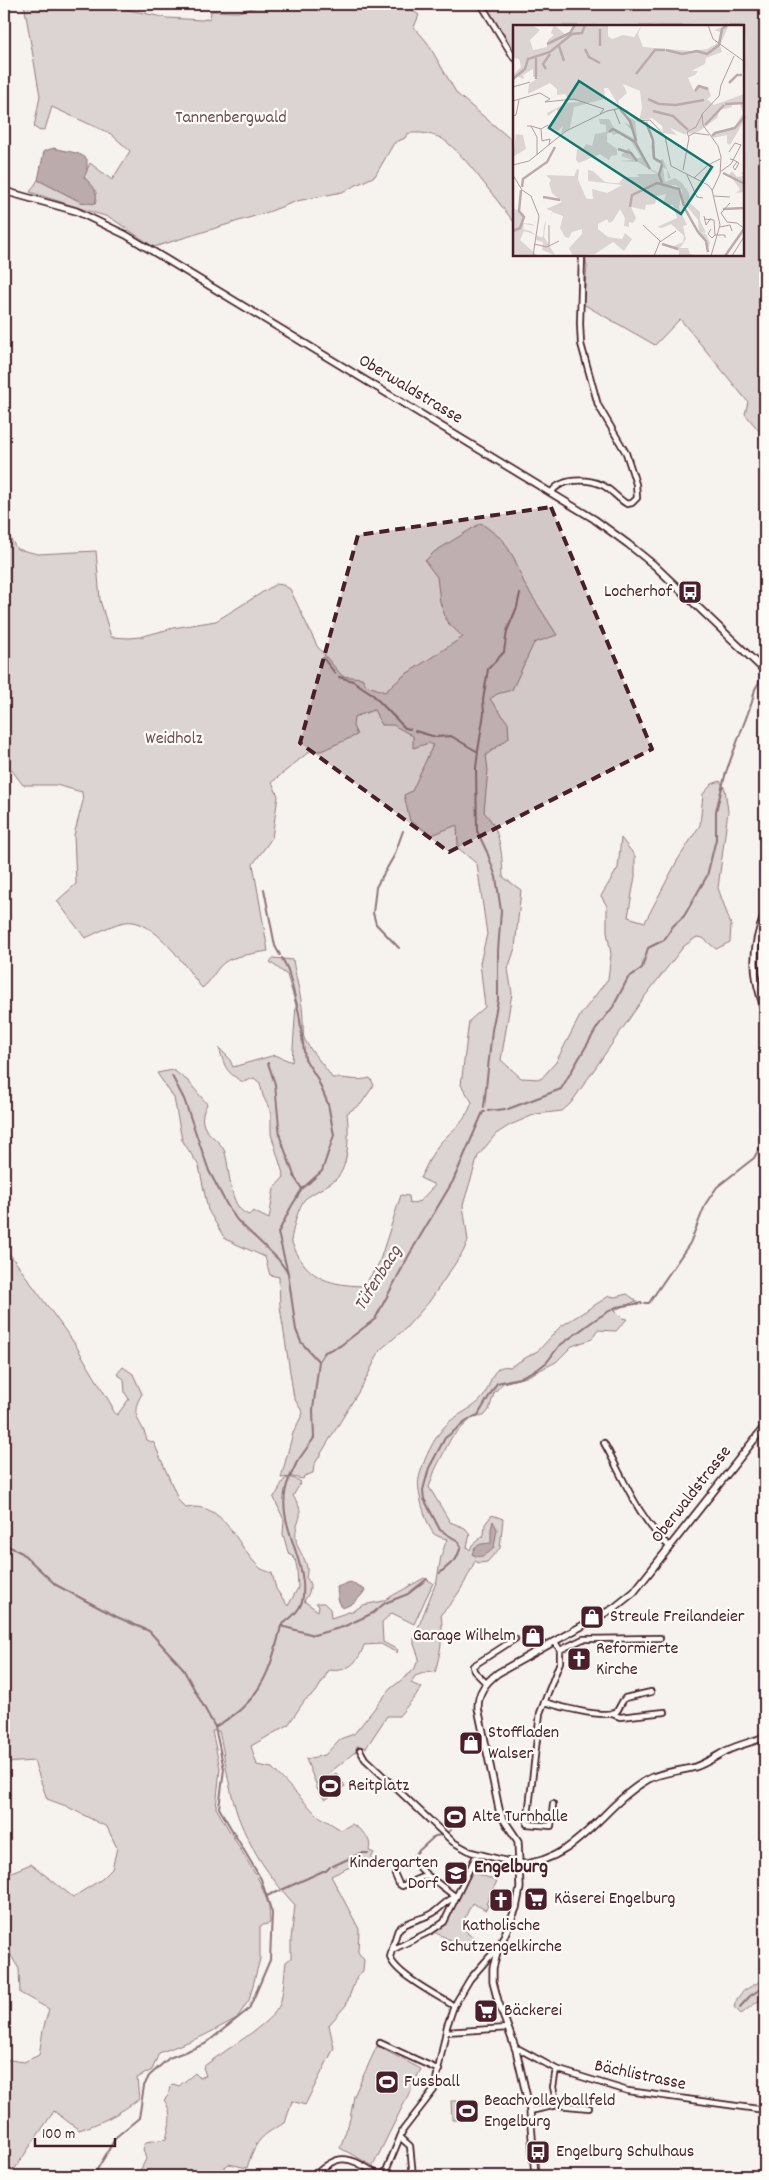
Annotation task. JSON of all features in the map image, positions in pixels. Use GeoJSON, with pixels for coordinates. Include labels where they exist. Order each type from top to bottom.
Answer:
{"type":"FeatureCollection","features":[{"type":"Feature","properties":{"kind":"street"},"geometry":{"type":"LineString","coordinates":[[481,4],[513,56]]}},
{"type":"Feature","properties":{"kind":"street","name":"Oberwaldstrasse"},"geometry":{"type":"LineString","coordinates":[[4,192],[76,211],[126,234],[551,493],[609,530],[642,554],[765,671]]}},
{"type":"Feature","properties":{"kind":"street"},"geometry":{"type":"LineString","coordinates":[[551,493],[559,485],[580,481],[603,486],[627,504],[632,503],[637,498],[636,484],[626,454],[598,405],[581,344],[582,256]]}},
{"type":"Feature","properties":{"kind":"street"},"geometry":{"type":"LineString","coordinates":[[765,914],[755,944],[754,960],[756,982],[765,1010]]}},
{"type":"Feature","properties":{"kind":"street","name":"Oberwaldstrasse"},"geometry":{"type":"LineString","coordinates":[[486,1683],[498,1674],[614,1608],[643,1584],[765,1426]]}},
{"type":"Feature","properties":{"kind":"street"},"geometry":{"type":"LineString","coordinates":[[604,1443],[645,1520],[670,1547]]}},
{"type":"Feature","properties":{"kind":"street"},"geometry":{"type":"LineString","coordinates":[[560,1650],[583,1639],[660,1638]]}},
{"type":"Feature","properties":{"kind":"street"},"geometry":{"type":"LineString","coordinates":[[515,1639],[472,1666],[474,1671],[486,1683],[478,1700],[482,1728],[501,1814],[518,1842],[520,1864],[518,1902],[497,1953],[493,1968],[493,1982],[516,2050],[530,2111],[535,2176]]}},
{"type":"Feature","properties":{"kind":"street"},"geometry":{"type":"LineString","coordinates":[[553,1804],[551,1826],[527,1824],[537,1734],[544,1702],[560,1662],[560,1650],[555,1642]]}},
{"type":"Feature","properties":{"kind":"street"},"geometry":{"type":"LineString","coordinates":[[610,1713],[617,1710],[625,1698],[650,1692]]}},
{"type":"Feature","properties":{"kind":"street"},"geometry":{"type":"LineString","coordinates":[[544,1702],[574,1710],[610,1713],[620,1717],[664,1712]]}},
{"type":"Feature","properties":{"kind":"street"},"geometry":{"type":"LineString","coordinates":[[360,1750],[365,1759],[452,1842],[477,1854],[520,1864],[544,1859],[562,1852],[635,1788],[650,1778],[695,1767],[727,1751],[765,1737]]}},
{"type":"Feature","properties":{"kind":"street"},"geometry":{"type":"LineString","coordinates":[[394,1949],[441,1925],[477,1854]]}},
{"type":"Feature","properties":{"kind":"street"},"geometry":{"type":"LineString","coordinates":[[419,1867],[427,1876],[456,1897]]}},
{"type":"Feature","properties":{"kind":"street"},"geometry":{"type":"LineString","coordinates":[[395,1875],[402,1886],[427,1876]]}},
{"type":"Feature","properties":{"kind":"street"},"geometry":{"type":"LineString","coordinates":[[454,2006],[395,1966],[390,1956],[394,1949],[396,1936],[401,1928],[433,1913],[456,1897]]}},
{"type":"Feature","properties":{"kind":"street"},"geometry":{"type":"LineString","coordinates":[[314,2176],[330,2163],[341,2158],[349,2159],[381,2176],[386,2171],[400,2137],[434,2090],[446,2032],[454,2006],[470,1979],[492,1954],[497,1953]]}},
{"type":"Feature","properties":{"kind":"street"},"geometry":{"type":"LineString","coordinates":[[446,2032],[508,2028]]}},
{"type":"Feature","properties":{"kind":"street"},"geometry":{"type":"LineString","coordinates":[[380,2043],[439,2070]]}},
{"type":"Feature","properties":{"kind":"street","name":"Bächlistrasse"},"geometry":{"type":"LineString","coordinates":[[516,2050],[518,2049],[556,2068],[628,2091],[765,2110]]}},
{"type":"Feature","properties":{"kind":"street"},"geometry":{"type":"LineString","coordinates":[[556,2068],[553,2087],[557,2105]]}},
{"type":"Feature","properties":{"kind":"street"},"geometry":{"type":"LineString","coordinates":[[530,2111],[557,2105],[589,2108]]}},
{"type":"Feature","properties":{"kind":"street"},"geometry":{"type":"LineString","coordinates":[[400,2137],[410,2146],[413,2176]]}},
{"type":"Feature","properties":{"kind":"highlighted area"},"geometry":{"type":"Polygon","coordinates":[[[551,507],[652,749],[449,852],[300,743],[358,535],[551,507]]]}},
{"type":"Feature","properties":{"kind":"green space","name":"Tannenbergwald"},"geometry":{"type":"Polygon","coordinates":[[[24,4],[114,4],[129,10],[167,18],[202,20],[210,18],[211,11],[238,12],[266,4],[403,4],[419,15],[414,27],[427,42],[457,94],[513,141],[513,221],[453,147],[444,140],[431,135],[411,133],[394,143],[375,176],[342,192],[297,201],[268,212],[154,247],[111,218],[30,192],[38,180],[81,202],[95,204],[96,192],[84,177],[90,163],[112,180],[130,151],[111,134],[52,107],[45,129],[40,131],[34,127],[40,96],[24,4]]]}},
{"type":"Feature","properties":{"kind":"green space"},"geometry":{"type":"Polygon","coordinates":[[[491,4],[765,4],[765,438],[745,414],[748,402],[680,319],[655,345],[583,304],[587,267],[585,256],[744,256],[744,25],[513,25],[513,55],[487,9],[491,4]]]}},
{"type":"Feature","properties":{"kind":"green space","name":"Weidholz"},"geometry":{"type":"Polygon","coordinates":[[[481,523],[503,540],[514,558],[525,585],[557,635],[534,643],[512,690],[497,694],[490,699],[508,723],[509,738],[486,755],[488,770],[484,812],[490,819],[500,843],[503,877],[521,890],[515,948],[508,969],[512,993],[501,1060],[521,1078],[541,1079],[556,1062],[581,1014],[608,979],[611,954],[607,932],[607,906],[601,896],[618,868],[621,838],[635,856],[635,876],[628,917],[645,922],[677,861],[700,825],[703,794],[712,784],[720,781],[725,789],[728,811],[718,888],[731,925],[730,942],[716,949],[703,938],[697,937],[684,946],[645,996],[571,1103],[562,1111],[536,1114],[510,1125],[496,1134],[478,1156],[463,1205],[468,1241],[463,1252],[429,1302],[405,1329],[380,1350],[365,1381],[314,1465],[313,1473],[304,1476],[303,1479],[293,1477],[281,1478],[293,1433],[303,1413],[294,1398],[280,1307],[279,1277],[270,1275],[265,1257],[225,1239],[208,1210],[199,1166],[182,1140],[174,1098],[157,1073],[173,1070],[188,1081],[207,1104],[203,1115],[204,1126],[224,1150],[233,1196],[237,1204],[242,1211],[249,1215],[253,1211],[269,1219],[274,1188],[284,1177],[271,1134],[271,1112],[263,1096],[260,1083],[254,1078],[243,1082],[232,1075],[224,1064],[219,1048],[229,1058],[233,1067],[275,1055],[292,1062],[296,1005],[287,975],[270,962],[273,958],[293,960],[302,1006],[304,1036],[308,1045],[332,1078],[360,1080],[370,1078],[374,1085],[361,1104],[347,1113],[346,1158],[340,1174],[335,1180],[305,1199],[302,1203],[294,1224],[291,1240],[303,1263],[310,1271],[327,1281],[364,1286],[379,1263],[401,1195],[409,1196],[410,1204],[420,1201],[435,1185],[420,1178],[435,1151],[465,1117],[472,1102],[461,1085],[469,1021],[485,1007],[480,963],[487,934],[477,864],[458,848],[457,825],[432,835],[410,821],[404,795],[412,791],[433,745],[429,743],[413,748],[413,736],[393,725],[382,725],[374,710],[354,717],[353,726],[357,735],[321,751],[310,751],[272,782],[278,796],[272,838],[253,864],[268,951],[229,960],[216,971],[202,988],[178,957],[158,935],[147,927],[125,922],[85,938],[57,901],[76,884],[74,835],[83,801],[82,792],[56,785],[23,785],[4,760],[4,529],[17,549],[38,554],[96,551],[100,600],[111,637],[140,637],[173,628],[216,621],[276,584],[283,585],[290,589],[317,646],[342,676],[362,678],[366,685],[385,692],[403,676],[463,637],[447,622],[440,602],[437,577],[425,561],[434,552],[481,523]]]}},
{"type":"Feature","properties":{"kind":"green space"},"geometry":{"type":"Polygon","coordinates":[[[4,1246],[75,1344],[112,1406],[113,1412],[117,1415],[129,1399],[125,1393],[124,1379],[117,1374],[123,1367],[133,1374],[142,1394],[136,1408],[137,1418],[147,1440],[154,1443],[179,1501],[186,1508],[199,1507],[220,1517],[259,1567],[272,1573],[276,1589],[288,1606],[298,1588],[297,1568],[295,1559],[288,1552],[283,1534],[284,1520],[274,1496],[285,1479],[289,1478],[301,1482],[293,1496],[300,1509],[296,1540],[306,1562],[306,1577],[310,1586],[304,1601],[318,1611],[319,1606],[316,1603],[324,1603],[330,1609],[331,1618],[355,1610],[363,1605],[383,1601],[424,1578],[433,1583],[414,1624],[392,1613],[382,1622],[383,1642],[398,1650],[397,1653],[381,1644],[364,1645],[359,1656],[347,1668],[329,1670],[316,1692],[305,1700],[288,1725],[251,1746],[257,1765],[272,1768],[317,1815],[341,1830],[352,1824],[360,1830],[368,1838],[369,1851],[374,1853],[368,1864],[361,1868],[354,1865],[331,1876],[359,1929],[358,1952],[364,1960],[363,1971],[357,1976],[346,2005],[329,2025],[334,2048],[305,2105],[292,2101],[285,2123],[270,2131],[260,2140],[253,2151],[247,2168],[229,2164],[212,2176],[135,2176],[139,2173],[146,2159],[143,2149],[146,2142],[166,2139],[170,2114],[164,2100],[168,2096],[170,2087],[173,2084],[179,2086],[195,2073],[199,2077],[206,2076],[203,2067],[257,2029],[275,2012],[280,2004],[286,1962],[291,1958],[295,1905],[269,1873],[246,1836],[233,1800],[219,1731],[212,1731],[220,1768],[216,1808],[260,1882],[269,1906],[270,1923],[260,1926],[260,1959],[249,2000],[237,2018],[203,2036],[159,2053],[152,2070],[137,2078],[139,2099],[118,2113],[79,2130],[54,2111],[10,2176],[4,2176],[4,2059],[24,2062],[39,2055],[49,2009],[20,1993],[19,1969],[4,1944],[4,1875],[31,1864],[73,1897],[102,1879],[112,1869],[117,1848],[107,1827],[66,1806],[47,1799],[34,1761],[4,1763],[4,1246]]]}},
{"type":"Feature","properties":{"kind":"green space"},"geometry":{"type":"Polygon","coordinates":[[[627,1294],[637,1301],[614,1310],[622,1318],[627,1319],[616,1331],[597,1330],[592,1339],[572,1346],[556,1362],[526,1377],[503,1383],[494,1393],[489,1410],[484,1416],[474,1416],[451,1438],[429,1487],[450,1522],[465,1528],[470,1534],[467,1547],[470,1550],[472,1545],[484,1535],[485,1524],[492,1515],[503,1519],[500,1548],[487,1562],[479,1563],[475,1561],[461,1589],[441,1614],[442,1637],[435,1673],[429,1671],[415,1676],[411,1683],[422,1688],[399,1716],[387,1716],[366,1748],[357,1746],[356,1751],[316,1784],[306,1759],[325,1755],[340,1739],[354,1734],[390,1689],[414,1670],[419,1658],[414,1638],[437,1580],[441,1556],[447,1539],[436,1535],[430,1528],[422,1506],[418,1483],[426,1457],[437,1436],[450,1421],[483,1397],[492,1376],[499,1368],[510,1367],[539,1350],[560,1327],[609,1296],[615,1297],[627,1294]]]}},
{"type":"Feature","properties":{"kind":"green space","name":"Reitplatz"},"geometry":{"type":"Polygon","coordinates":[[[336,1773],[345,1786],[325,1800],[315,1786],[336,1773]]]}},
{"type":"Feature","properties":{"kind":"green space"},"geometry":{"type":"Polygon","coordinates":[[[470,1871],[497,1881],[486,1904],[488,1905],[486,1910],[472,1903],[463,1922],[468,1934],[476,1938],[470,1951],[462,1946],[457,1946],[456,1943],[432,1931],[442,1922],[470,1871]]]}},
{"type":"Feature","properties":{"kind":"green space"},"geometry":{"type":"Polygon","coordinates":[[[765,1977],[765,1996],[741,2014],[734,2007],[740,1995],[765,1977]]]}},
{"type":"Feature","properties":{"kind":"green space","name":"Fussball"},"geometry":{"type":"Polygon","coordinates":[[[377,2046],[421,2069],[373,2166],[340,2148],[350,2119],[354,2096],[377,2046]]]}},
{"type":"Feature","properties":{"kind":"green space"},"geometry":{"type":"Polygon","coordinates":[[[451,2101],[473,2101],[474,2120],[452,2120],[451,2101]]]}},
{"type":"Feature","properties":{"kind":"shaded area"},"geometry":{"type":"Polygon","coordinates":[[[54,148],[76,153],[87,159],[87,171],[84,177],[96,192],[95,204],[81,202],[38,180],[44,151],[54,148]]]}},
{"type":"Feature","properties":{"kind":"shaded area"},"geometry":{"type":"Polygon","coordinates":[[[493,1521],[497,1529],[494,1548],[487,1554],[475,1556],[472,1554],[475,1547],[491,1543],[493,1521]]]}},
{"type":"Feature","properties":{"kind":"shaded area"},"geometry":{"type":"Polygon","coordinates":[[[350,1582],[365,1590],[355,1601],[342,1608],[338,1599],[337,1587],[350,1582]]]}},
{"type":"Feature","properties":{"kind":"waterway"},"geometry":{"type":"LineString","coordinates":[[478,751],[488,669],[504,652],[507,631],[517,607],[520,593]]}},
{"type":"Feature","properties":{"kind":"waterway"},"geometry":{"type":"LineString","coordinates":[[323,658],[335,673]]}},
{"type":"Feature","properties":{"kind":"waterway"},"geometry":{"type":"LineString","coordinates":[[339,677],[353,681],[371,693],[405,728],[410,729]]}},
{"type":"Feature","properties":{"kind":"waterway"},"geometry":{"type":"LineString","coordinates":[[508,1109],[561,1089],[598,1026],[613,1007],[628,978],[642,968],[648,948],[664,940],[673,926],[684,916],[707,876],[716,839],[716,811],[726,772],[755,689],[761,679]]}},
{"type":"Feature","properties":{"kind":"waterway"},"geometry":{"type":"LineString","coordinates":[[415,731],[436,737],[451,736],[478,752],[476,768],[477,831],[496,877],[501,911],[498,951],[498,1000],[492,1030],[484,1107]]}},
{"type":"Feature","properties":{"kind":"waterway"},"geometry":{"type":"LineString","coordinates":[[399,948],[376,924],[373,913],[376,887],[394,856],[403,831]]}},
{"type":"Feature","properties":{"kind":"waterway"},"geometry":{"type":"LineString","coordinates":[[264,889],[275,946],[280,955]]}},
{"type":"Feature","properties":{"kind":"waterway"},"geometry":{"type":"LineString","coordinates":[[282,958],[288,970],[299,1013],[305,1059],[317,1078],[328,1104],[334,1135],[322,1171],[302,1189],[278,1233],[288,1273]]}},
{"type":"Feature","properties":{"kind":"waterway"},"geometry":{"type":"LineString","coordinates":[[268,1063],[275,1084],[280,1137],[295,1178],[302,1189]]}},
{"type":"Feature","properties":{"kind":"waterway"},"geometry":{"type":"LineString","coordinates":[[172,1076],[184,1099],[209,1171],[227,1205],[237,1220],[278,1259],[288,1273],[296,1330],[301,1342],[318,1361]]}},
{"type":"Feature","properties":{"kind":"waterway"},"geometry":{"type":"LineString","coordinates":[[497,1110],[505,1109]]}},
{"type":"Feature","properties":{"kind":"waterway"},"geometry":{"type":"LineString","coordinates":[[488,1111],[495,1110]]}},
{"type":"Feature","properties":{"kind":"waterway","name":"Tüfenbacg"},"geometry":{"type":"LineString","coordinates":[[290,1477],[297,1462],[314,1438],[313,1410],[319,1361],[325,1352],[340,1346],[375,1319],[409,1255],[453,1181],[483,1112],[485,1112]]}},
{"type":"Feature","properties":{"kind":"waterway"},"geometry":{"type":"LineString","coordinates":[[645,1303],[649,1303],[690,1243],[706,1203],[717,1187],[754,1158],[765,1138]]}},
{"type":"Feature","properties":{"kind":"waterway"},"geometry":{"type":"LineString","coordinates":[[440,1573],[456,1559],[461,1547],[458,1541],[440,1530],[424,1499],[423,1490],[429,1468],[445,1438],[468,1420],[478,1415],[497,1383],[519,1378],[538,1369],[547,1362],[559,1346],[616,1307],[642,1303]]}},
{"type":"Feature","properties":{"kind":"waterway"},"geometry":{"type":"LineString","coordinates":[[282,1625],[301,1606],[303,1586],[301,1571],[285,1510],[285,1495],[289,1479]]}},
{"type":"Feature","properties":{"kind":"waterway"},"geometry":{"type":"LineString","coordinates":[[4,1544],[22,1553],[56,1585],[117,1617],[149,1631],[182,1667],[215,1727],[224,1769],[219,1808],[261,1879],[272,1913],[270,1960],[249,2009],[205,2044],[169,2058],[149,2076],[144,2086],[139,2118],[116,2137],[108,2151]]}},
{"type":"Feature","properties":{"kind":"waterway"},"geometry":{"type":"LineString","coordinates":[[215,1727],[238,1712],[257,1691],[268,1671],[281,1626],[314,1635],[343,1627],[373,1613],[385,1603],[408,1594],[427,1579]]}},
{"type":"Feature","properties":{"kind":"waterway"},"geometry":{"type":"LineString","coordinates":[[447,1833],[451,1830]]}},
{"type":"Feature","properties":{"kind":"waterway"},"geometry":{"type":"LineString","coordinates":[[414,1855],[435,1836],[443,1835]]}},
{"type":"Feature","properties":{"kind":"waterway"},"geometry":{"type":"LineString","coordinates":[[333,1866],[361,1853],[368,1853]]}},
{"type":"Feature","properties":{"kind":"waterway"},"geometry":{"type":"LineString","coordinates":[[275,1893],[326,1871],[330,1867]]}},
{"type":"Feature","properties":{"kind":"waterway"},"geometry":{"type":"LineString","coordinates":[[267,1896],[273,1893]]}},
{"type":"Feature","properties":{"kind":"waterway"},"geometry":{"type":"LineString","coordinates":[[740,2007],[750,1996],[765,1986]]}},
{"type":"Feature","properties":{"kind":"waterway"},"geometry":{"type":"LineString","coordinates":[[93,2176],[107,2153]]}},
{"type":"Feature","properties":{"kind":"place","name":"Locherhof"},"geometry":{"type":"Point","coordinates":[690,592]}},
{"type":"Feature","properties":{"kind":"place","name":"Streule Freilandeier"},"geometry":{"type":"Point","coordinates":[592,1617]}},
{"type":"Feature","properties":{"kind":"place","name":"Garage Wilhelm"},"geometry":{"type":"Point","coordinates":[533,1636]}},
{"type":"Feature","properties":{"kind":"place","name":"Reformierte Kirche"},"geometry":{"type":"Point","coordinates":[579,1659]}},
{"type":"Feature","properties":{"kind":"place","name":"Stoffladen Walser"},"geometry":{"type":"Point","coordinates":[471,1743]}},
{"type":"Feature","properties":{"kind":"place","name":"Reitplatz"},"geometry":{"type":"Point","coordinates":[330,1786]}},
{"type":"Feature","properties":{"kind":"place","name":"Alte Turnhalle"},"geometry":{"type":"Point","coordinates":[455,1817]}},
{"type":"Feature","properties":{"kind":"place","name":"Kindergarten Dorf"},"geometry":{"type":"Point","coordinates":[456,1873]}},
{"type":"Feature","properties":{"kind":"place","name":"Käserei Engelburg"},"geometry":{"type":"Point","coordinates":[536,1899]}},
{"type":"Feature","properties":{"kind":"place","name":"Katholische Schutzengelkirche"},"geometry":{"type":"Point","coordinates":[501,1900]}},
{"type":"Feature","properties":{"kind":"place","name":"Bäckerei"},"geometry":{"type":"Point","coordinates":[486,2011]}},
{"type":"Feature","properties":{"kind":"place","name":"Fussball"},"geometry":{"type":"Point","coordinates":[387,2082]}},
{"type":"Feature","properties":{"kind":"place","name":"Beachvolleyballfeld Engelburg"},"geometry":{"type":"Point","coordinates":[467,2111]}},
{"type":"Feature","properties":{"kind":"place","name":"Engelburg Schulhaus"},"geometry":{"type":"Point","coordinates":[538,2152]}},
{"type":"Feature","properties":{"kind":"district","name":"Engelburg"},"geometry":{"type":"Point","coordinates":[511,1868]}}]}
